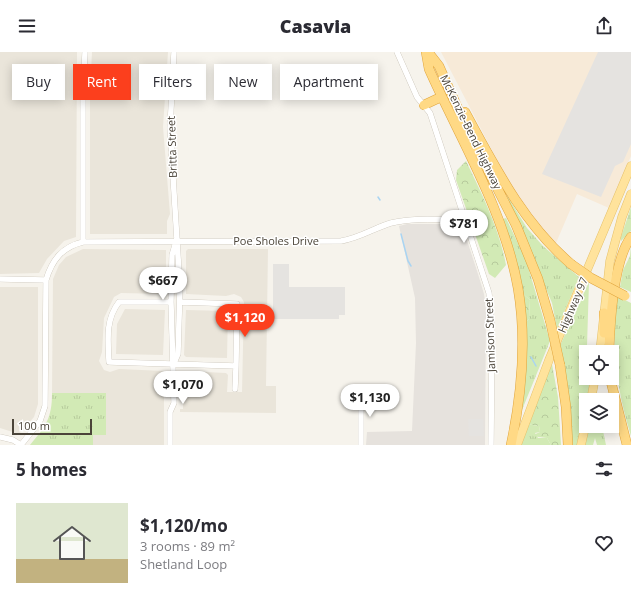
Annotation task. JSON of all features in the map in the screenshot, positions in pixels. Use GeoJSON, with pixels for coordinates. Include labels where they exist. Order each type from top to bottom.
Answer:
{"type":"FeatureCollection","features":[{"type":"Feature","properties":{"kind":"highway","name":"McKenzie-Bend Highway"},"geometry":{"type":"LineString","coordinates":[[427,52],[439,66],[466,127],[521,236],[538,279],[550,320],[560,365],[566,407],[568,445]]}},
{"type":"Feature","properties":{"kind":"highway","name":"McKenzie-Bend Highway"},"geometry":{"type":"LineString","coordinates":[[427,52],[429,70],[492,203],[507,246],[517,287],[522,328],[522,369],[517,414],[511,445]]}},
{"type":"Feature","properties":{"kind":"highway"},"geometry":{"type":"LineString","coordinates":[[439,66],[518,204],[542,236],[571,264],[596,281],[628,297]]}},
{"type":"Feature","properties":{"kind":"highway"},"geometry":{"type":"LineString","coordinates":[[424,105],[441,97]]}},
{"type":"Feature","properties":{"kind":"highway"},"geometry":{"type":"LineString","coordinates":[[610,345],[613,298],[621,258],[631,237]]}},
{"type":"Feature","properties":{"kind":"highway"},"geometry":{"type":"LineString","coordinates":[[604,313],[606,345]]}},
{"type":"Feature","properties":{"kind":"highway"},"geometry":{"type":"LineString","coordinates":[[612,385],[627,445]]}},
{"type":"Feature","properties":{"kind":"main road","name":"Highway 97"},"geometry":{"type":"LineString","coordinates":[[517,445],[549,360],[631,166]]}},
{"type":"Feature","properties":{"kind":"main road","name":"Highway 97"},"geometry":{"type":"LineString","coordinates":[[601,345],[610,261],[622,217],[631,194]]}},
{"type":"Feature","properties":{"kind":"main road"},"geometry":{"type":"LineString","coordinates":[[581,445],[584,433]]}},
{"type":"Feature","properties":{"kind":"street"},"geometry":{"type":"LineString","coordinates":[[0,437],[13,440],[21,445],[40,421],[45,406],[46,280],[52,265],[61,252],[74,244],[83,242],[83,98],[85,52]]}},
{"type":"Feature","properties":{"kind":"street","name":"Britta Street"},"geometry":{"type":"LineString","coordinates":[[174,52],[170,128],[180,302],[178,354],[174,364]]}},
{"type":"Feature","properties":{"kind":"street","name":"Jamison Street"},"geometry":{"type":"LineString","coordinates":[[397,52],[417,96],[430,113],[485,278],[491,308],[491,445]]}},
{"type":"Feature","properties":{"kind":"street","name":"Poe Sholes Drive"},"geometry":{"type":"LineString","coordinates":[[83,242],[342,241],[357,238],[390,224],[402,221],[466,220]]}},
{"type":"Feature","properties":{"kind":"street","name":"Britta Street"},"geometry":{"type":"LineString","coordinates":[[170,445],[170,412],[174,402],[171,302],[172,255],[176,242]]}},
{"type":"Feature","properties":{"kind":"street"},"geometry":{"type":"LineString","coordinates":[[0,280],[46,280]]}},
{"type":"Feature","properties":{"kind":"street"},"geometry":{"type":"LineString","coordinates":[[171,302],[119,302],[110,316],[108,328],[109,362],[236,366]]}},
{"type":"Feature","properties":{"kind":"street"},"geometry":{"type":"LineString","coordinates":[[180,302],[237,304],[235,389]]}},
{"type":"Feature","properties":{"kind":"street"},"geometry":{"type":"LineString","coordinates":[[361,391],[361,445]]}},
{"type":"Feature","properties":{"kind":"shaded area"},"geometry":{"type":"Polygon","coordinates":[[[0,52],[77,52],[77,64],[73,64],[73,100],[77,100],[76,237],[64,241],[47,259],[39,273],[0,274],[0,52]]]}},
{"type":"Feature","properties":{"kind":"shaded area"},"geometry":{"type":"Polygon","coordinates":[[[92,52],[168,52],[167,64],[139,64],[139,100],[165,100],[163,127],[170,214],[167,221],[167,234],[90,234],[90,100],[131,100],[131,64],[91,64],[92,52]]]}},
{"type":"Feature","properties":{"kind":"shaded area"},"geometry":{"type":"Polygon","coordinates":[[[441,52],[631,52],[631,156],[609,208],[577,194],[556,243],[519,202],[441,52]]]}},
{"type":"Feature","properties":{"kind":"shaded area"},"geometry":{"type":"Polygon","coordinates":[[[598,52],[631,52],[631,144],[623,162],[615,166],[601,197],[542,174],[598,52]]]}},
{"type":"Feature","properties":{"kind":"shaded area"},"geometry":{"type":"Polygon","coordinates":[[[407,224],[462,225],[484,294],[486,310],[485,445],[366,445],[367,432],[412,431],[416,343],[415,298],[399,226],[407,224]]]}},
{"type":"Feature","properties":{"kind":"shaded area"},"geometry":{"type":"Polygon","coordinates":[[[83,249],[166,250],[166,293],[121,293],[114,297],[104,318],[102,352],[99,361],[104,370],[110,372],[119,369],[164,371],[164,445],[93,445],[93,435],[106,435],[105,393],[52,393],[53,279],[59,265],[66,257],[83,249]]]}},
{"type":"Feature","properties":{"kind":"shaded area"},"geometry":{"type":"Polygon","coordinates":[[[188,249],[268,249],[266,386],[276,386],[276,413],[180,412],[180,409],[183,409],[183,373],[185,371],[226,373],[228,375],[227,392],[242,392],[244,302],[241,297],[234,294],[226,296],[186,294],[186,251],[188,249]]]}},
{"type":"Feature","properties":{"kind":"shaded area"},"geometry":{"type":"Polygon","coordinates":[[[273,264],[289,264],[289,287],[345,287],[345,315],[339,315],[339,319],[273,319],[273,264]]]}},
{"type":"Feature","properties":{"kind":"shaded area"},"geometry":{"type":"Polygon","coordinates":[[[0,287],[38,287],[38,404],[34,417],[19,434],[0,428],[0,287]]]}},
{"type":"Feature","properties":{"kind":"shaded area"},"geometry":{"type":"Polygon","coordinates":[[[125,309],[165,310],[163,355],[116,354],[117,324],[125,309]]]}},
{"type":"Feature","properties":{"kind":"shaded area"},"geometry":{"type":"Polygon","coordinates":[[[186,310],[228,311],[227,358],[186,357],[184,355],[186,310]]]}},
{"type":"Feature","properties":{"kind":"shaded area"},"geometry":{"type":"Polygon","coordinates":[[[468,419],[483,419],[484,436],[469,436],[468,419]]]}},
{"type":"Feature","properties":{"kind":"green space"},"geometry":{"type":"Polygon","coordinates":[[[466,161],[489,212],[503,251],[506,265],[495,278],[489,274],[456,180],[457,170],[466,161]]]}},
{"type":"Feature","properties":{"kind":"green space"},"geometry":{"type":"Polygon","coordinates":[[[506,194],[527,228],[543,246],[579,277],[557,329],[552,303],[506,194]]]}},
{"type":"Feature","properties":{"kind":"green space"},"geometry":{"type":"Polygon","coordinates":[[[631,207],[631,231],[621,241],[621,237],[631,207]]]}},
{"type":"Feature","properties":{"kind":"green space"},"geometry":{"type":"Polygon","coordinates":[[[506,218],[526,260],[550,341],[522,410],[525,323],[529,319],[530,300],[522,293],[503,223],[503,219],[506,218]]]}},
{"type":"Feature","properties":{"kind":"green space"},"geometry":{"type":"Polygon","coordinates":[[[631,246],[631,292],[620,287],[623,270],[630,256],[631,246]]]}},
{"type":"Feature","properties":{"kind":"green space"},"geometry":{"type":"Polygon","coordinates":[[[589,282],[587,345],[579,345],[579,385],[593,385],[594,393],[579,393],[579,433],[603,433],[606,445],[597,445],[595,438],[593,445],[570,445],[558,350],[589,282]]]}},
{"type":"Feature","properties":{"kind":"green space"},"geometry":{"type":"Polygon","coordinates":[[[522,293],[530,300],[529,319],[525,323],[522,293]]]}},
{"type":"Feature","properties":{"kind":"green space"},"geometry":{"type":"Polygon","coordinates":[[[617,296],[631,303],[631,436],[619,385],[619,345],[615,345],[617,296]]]}},
{"type":"Feature","properties":{"kind":"green space"},"geometry":{"type":"Polygon","coordinates":[[[552,364],[558,397],[561,445],[551,445],[547,438],[531,436],[540,432],[539,426],[526,424],[552,364]]]}},
{"type":"Feature","properties":{"kind":"green space"},"geometry":{"type":"Polygon","coordinates":[[[52,393],[106,393],[106,435],[93,435],[93,445],[30,445],[47,421],[51,409],[52,393]]]}},
{"type":"Feature","properties":{"kind":"green space"},"geometry":{"type":"Polygon","coordinates":[[[526,424],[539,426],[540,432],[535,433],[538,438],[547,438],[551,445],[519,445],[526,424]]]}},
{"type":"Feature","properties":{"kind":"waterway"},"geometry":{"type":"LineString","coordinates":[[401,234],[408,261],[411,266]]}},
{"type":"Feature","properties":{"kind":"waterway"},"geometry":{"type":"LineString","coordinates":[[531,357],[536,366]]}}]}
